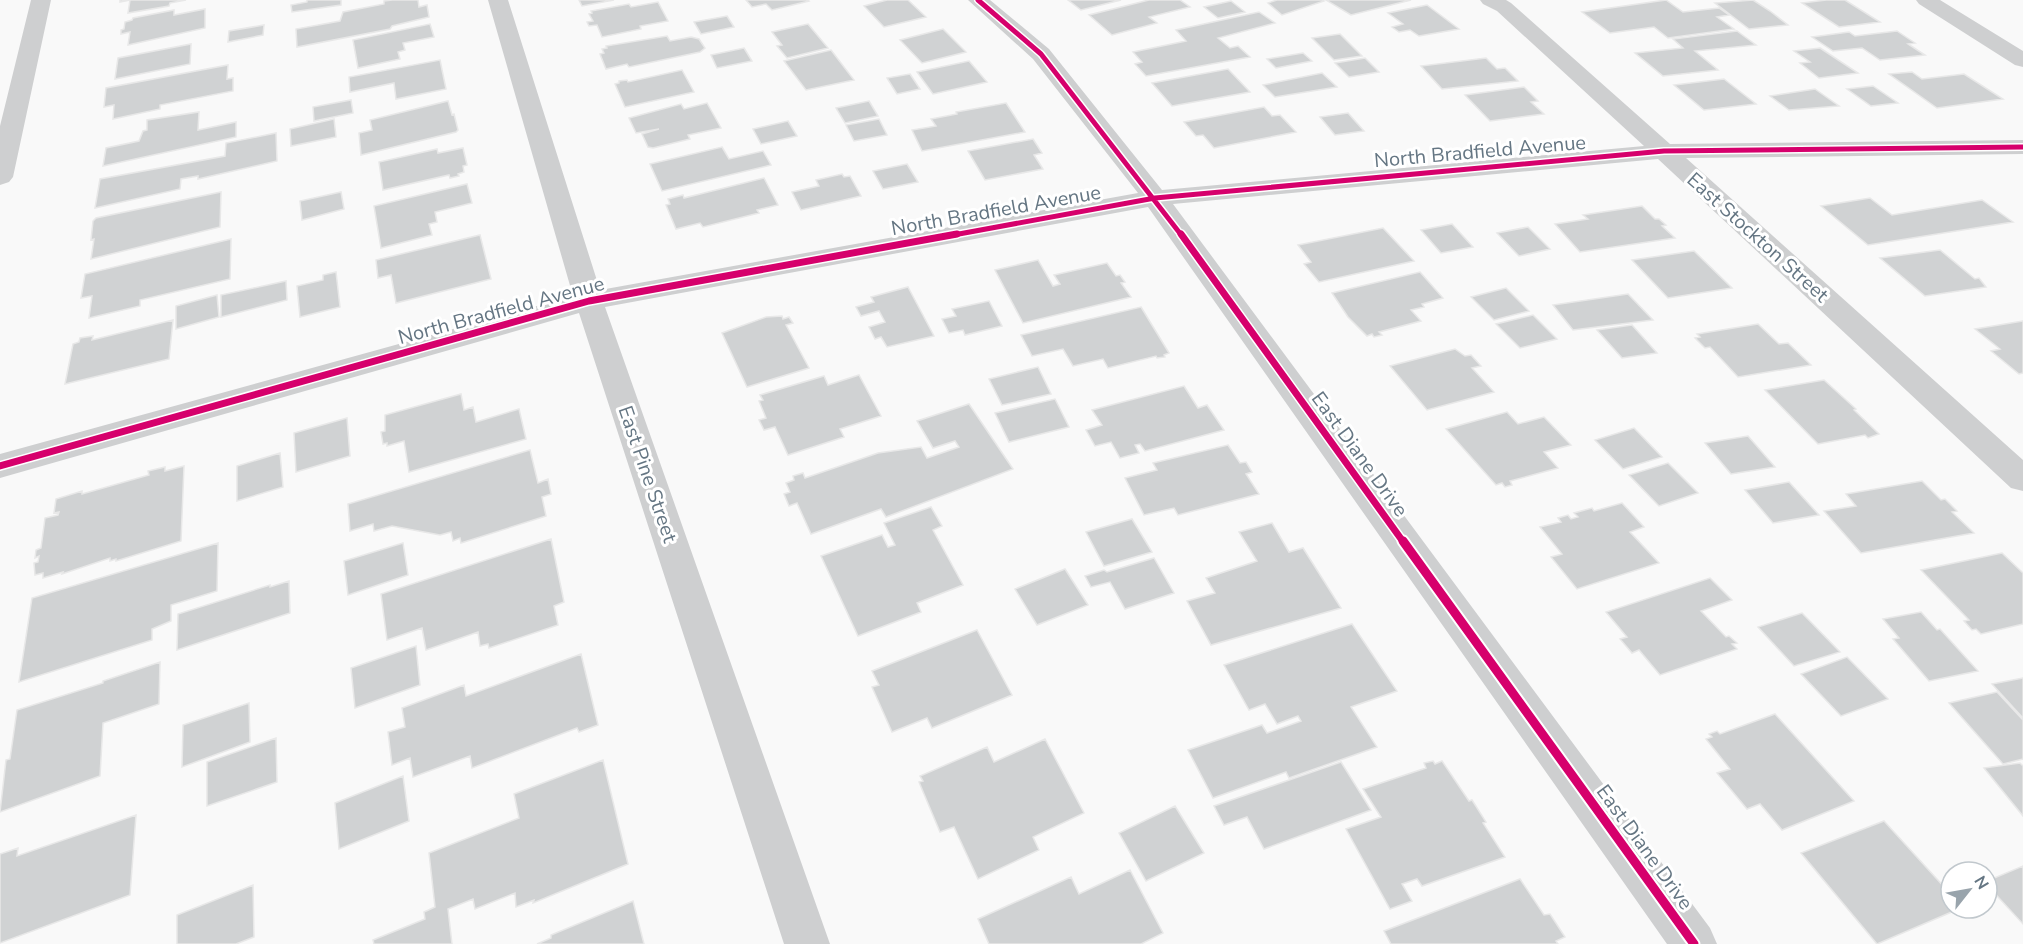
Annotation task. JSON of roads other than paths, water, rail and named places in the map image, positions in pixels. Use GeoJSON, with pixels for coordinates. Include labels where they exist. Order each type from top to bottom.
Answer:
{"type":"FeatureCollection","features":[{"type":"Feature","properties":{"kind":"street"},"geometry":{"type":"LineString","coordinates":[[0,177],[41,0]]}},
{"type":"Feature","properties":{"kind":"street","name":"East Pine Street"},"geometry":{"type":"LineString","coordinates":[[498,0],[589,301],[807,944]]}},
{"type":"Feature","properties":{"kind":"street","name":"East Diane Drive"},"geometry":{"type":"LineString","coordinates":[[978,0],[1041,54],[1155,198],[1694,944]]}},
{"type":"Feature","properties":{"kind":"street","name":"East Stockton Street"},"geometry":{"type":"LineString","coordinates":[[1490,0],[1504,7],[2023,479]]}},
{"type":"Feature","properties":{"kind":"street"},"geometry":{"type":"LineString","coordinates":[[1926,0],[2023,60]]}},
{"type":"Feature","properties":{"kind":"street","name":"North Bradfield Avenue"},"geometry":{"type":"LineString","coordinates":[[0,466],[589,301],[1155,198],[1664,151],[2023,147]]}}]}
